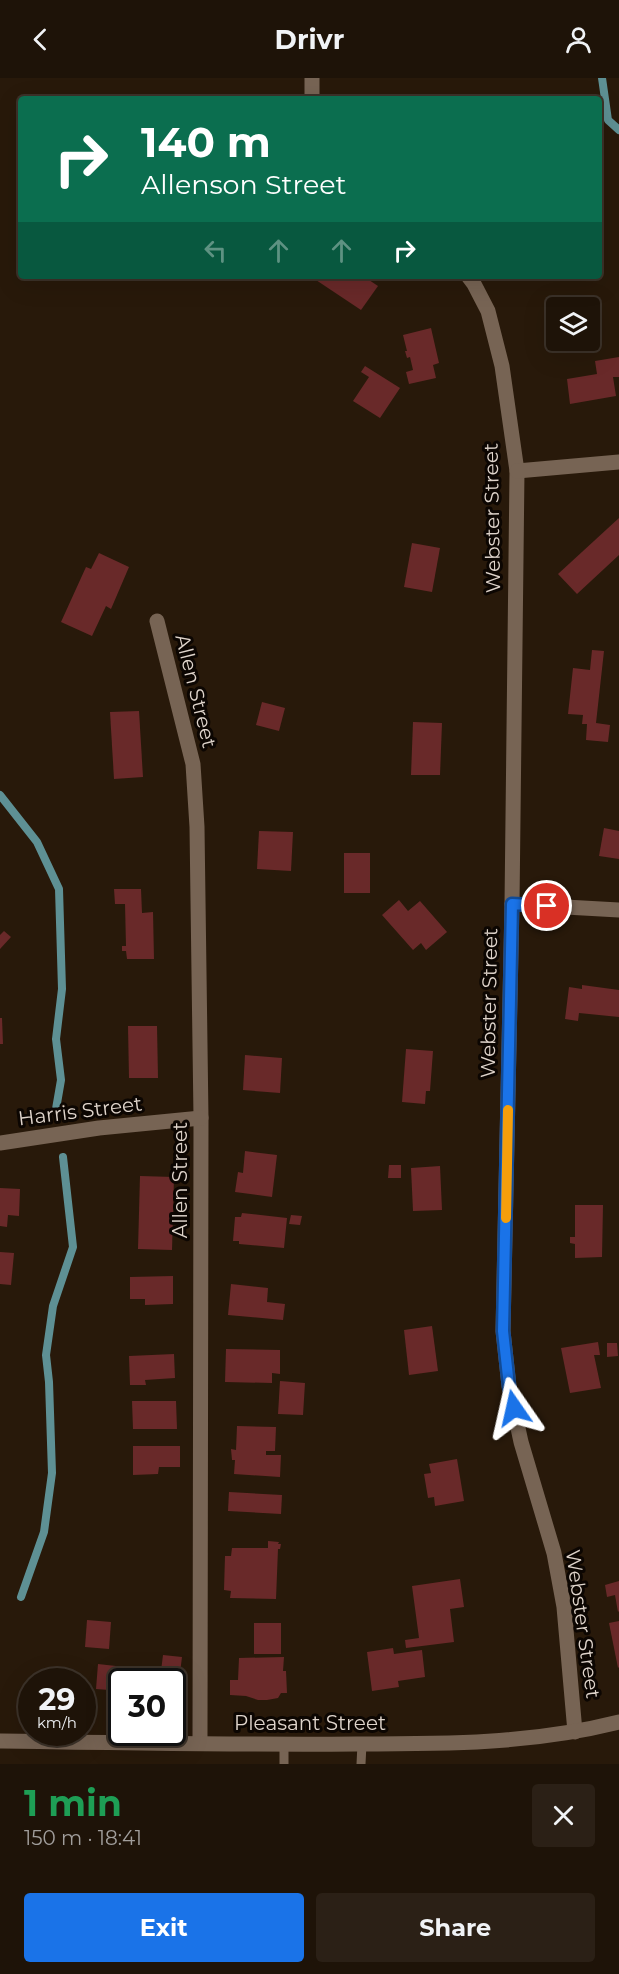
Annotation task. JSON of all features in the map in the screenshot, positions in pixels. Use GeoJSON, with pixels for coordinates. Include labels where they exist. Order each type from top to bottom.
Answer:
{"type":"FeatureCollection","features":[{"type":"Feature","properties":{"kind":"street"},"geometry":{"type":"LineString","coordinates":[[312,78],[312,96]]}},
{"type":"Feature","properties":{"kind":"street","name":"Webster Street"},"geometry":{"type":"LineString","coordinates":[[470,279],[488,311],[502,366],[517,471],[512,904],[503,1331],[509,1386],[521,1442],[556,1564],[564,1607],[575,1732]]}},
{"type":"Feature","properties":{"kind":"street"},"geometry":{"type":"LineString","coordinates":[[517,471],[619,462]]}},
{"type":"Feature","properties":{"kind":"street","name":"Allen Street"},"geometry":{"type":"LineString","coordinates":[[157,621],[193,764],[197,827],[201,1118],[200,1743]]}},
{"type":"Feature","properties":{"kind":"street"},"geometry":{"type":"LineString","coordinates":[[512,904],[619,910]]}},
{"type":"Feature","properties":{"kind":"street","name":"Harris Street"},"geometry":{"type":"LineString","coordinates":[[0,1143],[99,1128],[201,1118]]}},
{"type":"Feature","properties":{"kind":"street","name":"Pleasant Street"},"geometry":{"type":"LineString","coordinates":[[0,1741],[284,1745],[453,1744],[500,1742],[575,1732],[619,1722]]}},
{"type":"Feature","properties":{"kind":"lane"},"geometry":{"type":"LineString","coordinates":[[361,1764],[362,1744]]}},
{"type":"Feature","properties":{"kind":"lane"},"geometry":{"type":"LineString","coordinates":[[284,1745],[284,1764]]}},
{"type":"Feature","properties":{"kind":"building"},"geometry":{"type":"Polygon","coordinates":[[[314,279],[368,279],[378,286],[361,310],[314,279]]]}},
{"type":"Feature","properties":{"kind":"building"},"geometry":{"type":"Polygon","coordinates":[[[431,328],[439,363],[433,365],[436,378],[409,384],[406,372],[413,370],[410,357],[407,358],[405,351],[407,351],[403,335],[431,328]]]}},
{"type":"Feature","properties":{"kind":"building"},"geometry":{"type":"Polygon","coordinates":[[[619,357],[619,377],[613,377],[616,396],[570,404],[567,379],[597,374],[595,361],[619,357]]]}},
{"type":"Feature","properties":{"kind":"building"},"geometry":{"type":"Polygon","coordinates":[[[365,366],[400,388],[380,418],[353,401],[369,377],[361,372],[365,366]]]}},
{"type":"Feature","properties":{"kind":"building"},"geometry":{"type":"Polygon","coordinates":[[[619,518],[619,555],[577,594],[558,574],[619,518]]]}},
{"type":"Feature","properties":{"kind":"building"},"geometry":{"type":"Polygon","coordinates":[[[412,543],[440,548],[432,592],[404,587],[412,543]]]}},
{"type":"Feature","properties":{"kind":"building"},"geometry":{"type":"Polygon","coordinates":[[[99,553],[129,567],[111,609],[106,606],[92,636],[61,622],[86,567],[91,569],[99,553]]]}},
{"type":"Feature","properties":{"kind":"building"},"geometry":{"type":"Polygon","coordinates":[[[592,650],[604,651],[596,723],[610,725],[608,742],[586,740],[587,724],[582,724],[583,715],[568,714],[573,668],[590,670],[592,650]]]}},
{"type":"Feature","properties":{"kind":"building"},"geometry":{"type":"Polygon","coordinates":[[[262,702],[285,708],[279,731],[256,725],[262,702]]]}},
{"type":"Feature","properties":{"kind":"building"},"geometry":{"type":"Polygon","coordinates":[[[139,711],[143,777],[114,779],[110,712],[139,711]]]}},
{"type":"Feature","properties":{"kind":"building"},"geometry":{"type":"Polygon","coordinates":[[[413,722],[442,723],[440,775],[411,775],[413,722]]]}},
{"type":"Feature","properties":{"kind":"building"},"geometry":{"type":"Polygon","coordinates":[[[604,828],[619,831],[619,859],[599,856],[604,828]]]}},
{"type":"Feature","properties":{"kind":"building"},"geometry":{"type":"Polygon","coordinates":[[[259,831],[293,832],[291,871],[257,869],[259,831]]]}},
{"type":"Feature","properties":{"kind":"building"},"geometry":{"type":"Polygon","coordinates":[[[344,853],[370,853],[370,893],[344,893],[344,853]]]}},
{"type":"Feature","properties":{"kind":"building"},"geometry":{"type":"Polygon","coordinates":[[[114,889],[141,889],[142,913],[153,912],[154,959],[127,959],[126,951],[122,951],[122,946],[126,946],[125,904],[115,904],[114,889]]]}},
{"type":"Feature","properties":{"kind":"building"},"geometry":{"type":"Polygon","coordinates":[[[399,900],[408,911],[420,901],[447,932],[426,950],[421,943],[413,950],[382,915],[399,900]]]}},
{"type":"Feature","properties":{"kind":"building"},"geometry":{"type":"Polygon","coordinates":[[[4,931],[11,937],[0,949],[0,935],[4,931]]]}},
{"type":"Feature","properties":{"kind":"building"},"geometry":{"type":"Polygon","coordinates":[[[582,985],[619,990],[619,1017],[579,1013],[578,1021],[565,1019],[569,987],[582,989],[582,985]]]}},
{"type":"Feature","properties":{"kind":"building"},"geometry":{"type":"Polygon","coordinates":[[[0,1018],[2,1018],[3,1044],[0,1044],[0,1018]]]}},
{"type":"Feature","properties":{"kind":"building"},"geometry":{"type":"Polygon","coordinates":[[[128,1026],[157,1026],[158,1078],[129,1078],[128,1026]]]}},
{"type":"Feature","properties":{"kind":"building"},"geometry":{"type":"Polygon","coordinates":[[[406,1049],[433,1051],[430,1091],[426,1091],[425,1104],[402,1102],[406,1049]]]}},
{"type":"Feature","properties":{"kind":"building"},"geometry":{"type":"Polygon","coordinates":[[[245,1055],[282,1058],[280,1093],[243,1090],[245,1055]]]}},
{"type":"Feature","properties":{"kind":"building"},"geometry":{"type":"Polygon","coordinates":[[[245,1151],[277,1155],[272,1197],[235,1192],[238,1172],[243,1173],[245,1151]]]}},
{"type":"Feature","properties":{"kind":"building"},"geometry":{"type":"Polygon","coordinates":[[[389,1165],[401,1165],[401,1178],[388,1178],[389,1165]]]}},
{"type":"Feature","properties":{"kind":"building"},"geometry":{"type":"Polygon","coordinates":[[[440,1166],[442,1210],[413,1211],[411,1168],[440,1166]]]}},
{"type":"Feature","properties":{"kind":"building"},"geometry":{"type":"Polygon","coordinates":[[[140,1176],[174,1177],[172,1250],[138,1249],[140,1176]]]}},
{"type":"Feature","properties":{"kind":"building"},"geometry":{"type":"Polygon","coordinates":[[[0,1188],[20,1189],[19,1216],[8,1215],[7,1227],[0,1226],[0,1188]]]}},
{"type":"Feature","properties":{"kind":"building"},"geometry":{"type":"Polygon","coordinates":[[[575,1205],[603,1205],[602,1257],[575,1258],[575,1244],[570,1243],[570,1237],[575,1237],[575,1205]]]}},
{"type":"Feature","properties":{"kind":"building"},"geometry":{"type":"Polygon","coordinates":[[[242,1213],[287,1218],[284,1248],[239,1244],[239,1241],[233,1241],[235,1217],[241,1217],[242,1213]]]}},
{"type":"Feature","properties":{"kind":"building"},"geometry":{"type":"Polygon","coordinates":[[[291,1215],[302,1216],[300,1225],[289,1224],[291,1215]]]}},
{"type":"Feature","properties":{"kind":"building"},"geometry":{"type":"Polygon","coordinates":[[[0,1252],[14,1253],[11,1285],[0,1284],[0,1252]]]}},
{"type":"Feature","properties":{"kind":"building"},"geometry":{"type":"Polygon","coordinates":[[[173,1276],[173,1304],[145,1305],[145,1299],[130,1299],[130,1277],[173,1276]]]}},
{"type":"Feature","properties":{"kind":"building"},"geometry":{"type":"Polygon","coordinates":[[[231,1284],[268,1288],[267,1302],[285,1304],[283,1320],[228,1315],[231,1284]]]}},
{"type":"Feature","properties":{"kind":"building"},"geometry":{"type":"Polygon","coordinates":[[[432,1326],[438,1371],[409,1375],[404,1330],[432,1326]]]}},
{"type":"Feature","properties":{"kind":"building"},"geometry":{"type":"Polygon","coordinates":[[[598,1342],[600,1355],[594,1355],[601,1388],[570,1393],[561,1348],[598,1342]]]}},
{"type":"Feature","properties":{"kind":"building"},"geometry":{"type":"Polygon","coordinates":[[[607,1343],[617,1343],[618,1356],[607,1357],[607,1343]]]}},
{"type":"Feature","properties":{"kind":"building"},"geometry":{"type":"Polygon","coordinates":[[[226,1349],[280,1350],[280,1374],[272,1373],[272,1383],[225,1382],[226,1349]]]}},
{"type":"Feature","properties":{"kind":"building"},"geometry":{"type":"Polygon","coordinates":[[[174,1354],[175,1378],[145,1380],[146,1385],[130,1385],[129,1356],[174,1354]]]}},
{"type":"Feature","properties":{"kind":"building"},"geometry":{"type":"Polygon","coordinates":[[[280,1381],[305,1383],[303,1415],[278,1414],[280,1381]]]}},
{"type":"Feature","properties":{"kind":"building"},"geometry":{"type":"Polygon","coordinates":[[[132,1401],[176,1401],[177,1429],[133,1429],[132,1401]]]}},
{"type":"Feature","properties":{"kind":"building"},"geometry":{"type":"Polygon","coordinates":[[[237,1426],[276,1427],[275,1451],[266,1451],[266,1455],[281,1455],[280,1477],[234,1474],[235,1460],[232,1460],[231,1449],[236,1450],[237,1426]]]}},
{"type":"Feature","properties":{"kind":"building"},"geometry":{"type":"Polygon","coordinates":[[[133,1446],[180,1446],[180,1467],[159,1467],[158,1474],[133,1475],[133,1446]]]}},
{"type":"Feature","properties":{"kind":"building"},"geometry":{"type":"Polygon","coordinates":[[[457,1459],[464,1501],[435,1506],[434,1497],[428,1498],[424,1474],[431,1473],[429,1464],[457,1459]]]}},
{"type":"Feature","properties":{"kind":"building"},"geometry":{"type":"Polygon","coordinates":[[[229,1492],[282,1495],[281,1514],[228,1511],[229,1492]]]}},
{"type":"Feature","properties":{"kind":"building"},"geometry":{"type":"Polygon","coordinates":[[[268,1541],[281,1544],[278,1549],[276,1599],[230,1598],[231,1591],[224,1590],[225,1556],[231,1556],[232,1548],[268,1548],[268,1541]]]}},
{"type":"Feature","properties":{"kind":"building"},"geometry":{"type":"Polygon","coordinates":[[[460,1579],[464,1607],[450,1609],[454,1642],[406,1648],[405,1640],[419,1638],[412,1586],[460,1579]]]}},
{"type":"Feature","properties":{"kind":"building"},"geometry":{"type":"Polygon","coordinates":[[[619,1581],[618,1612],[615,1595],[607,1597],[605,1585],[619,1581]]]}},
{"type":"Feature","properties":{"kind":"building"},"geometry":{"type":"Polygon","coordinates":[[[87,1620],[111,1622],[109,1649],[85,1647],[87,1620]]]}},
{"type":"Feature","properties":{"kind":"building"},"geometry":{"type":"Polygon","coordinates":[[[619,1621],[619,1667],[618,1668],[609,1623],[619,1621]]]}},
{"type":"Feature","properties":{"kind":"building"},"geometry":{"type":"Polygon","coordinates":[[[254,1623],[281,1623],[281,1654],[254,1654],[254,1623]]]}},
{"type":"Feature","properties":{"kind":"building"},"geometry":{"type":"Polygon","coordinates":[[[393,1648],[394,1654],[422,1650],[425,1677],[398,1681],[399,1687],[372,1691],[367,1652],[393,1648]]]}},
{"type":"Feature","properties":{"kind":"building"},"geometry":{"type":"Polygon","coordinates":[[[163,1655],[182,1657],[181,1668],[161,1668],[163,1655]]]}},
{"type":"Feature","properties":{"kind":"building"},"geometry":{"type":"Polygon","coordinates":[[[284,1657],[283,1671],[286,1671],[287,1693],[281,1693],[278,1698],[267,1700],[230,1695],[230,1680],[238,1680],[239,1658],[284,1657]]]}},
{"type":"Feature","properties":{"kind":"building"},"geometry":{"type":"Polygon","coordinates":[[[98,1664],[134,1668],[108,1668],[108,1690],[96,1689],[98,1664]]]}},
{"type":"Feature","properties":{"kind":"waterway"},"geometry":{"type":"LineString","coordinates":[[602,78],[608,120],[619,130]]}},
{"type":"Feature","properties":{"kind":"waterway"},"geometry":{"type":"LineString","coordinates":[[0,795],[37,842],[59,889],[62,989],[56,1039],[61,1080],[56,1109]]}},
{"type":"Feature","properties":{"kind":"waterway"},"geometry":{"type":"LineString","coordinates":[[21,1597],[44,1532],[52,1473],[46,1355],[53,1306],[73,1247],[63,1157]]}},
{"type":"Feature","properties":{"kind":"slow traffic"},"geometry":{"type":"LineString","coordinates":[[506,1218],[508,1110]]}},
{"type":"Feature","properties":{"kind":"route"},"geometry":{"type":"LineString","coordinates":[[514,1408],[509,1386],[503,1331],[512,904],[547,906]]}}]}
